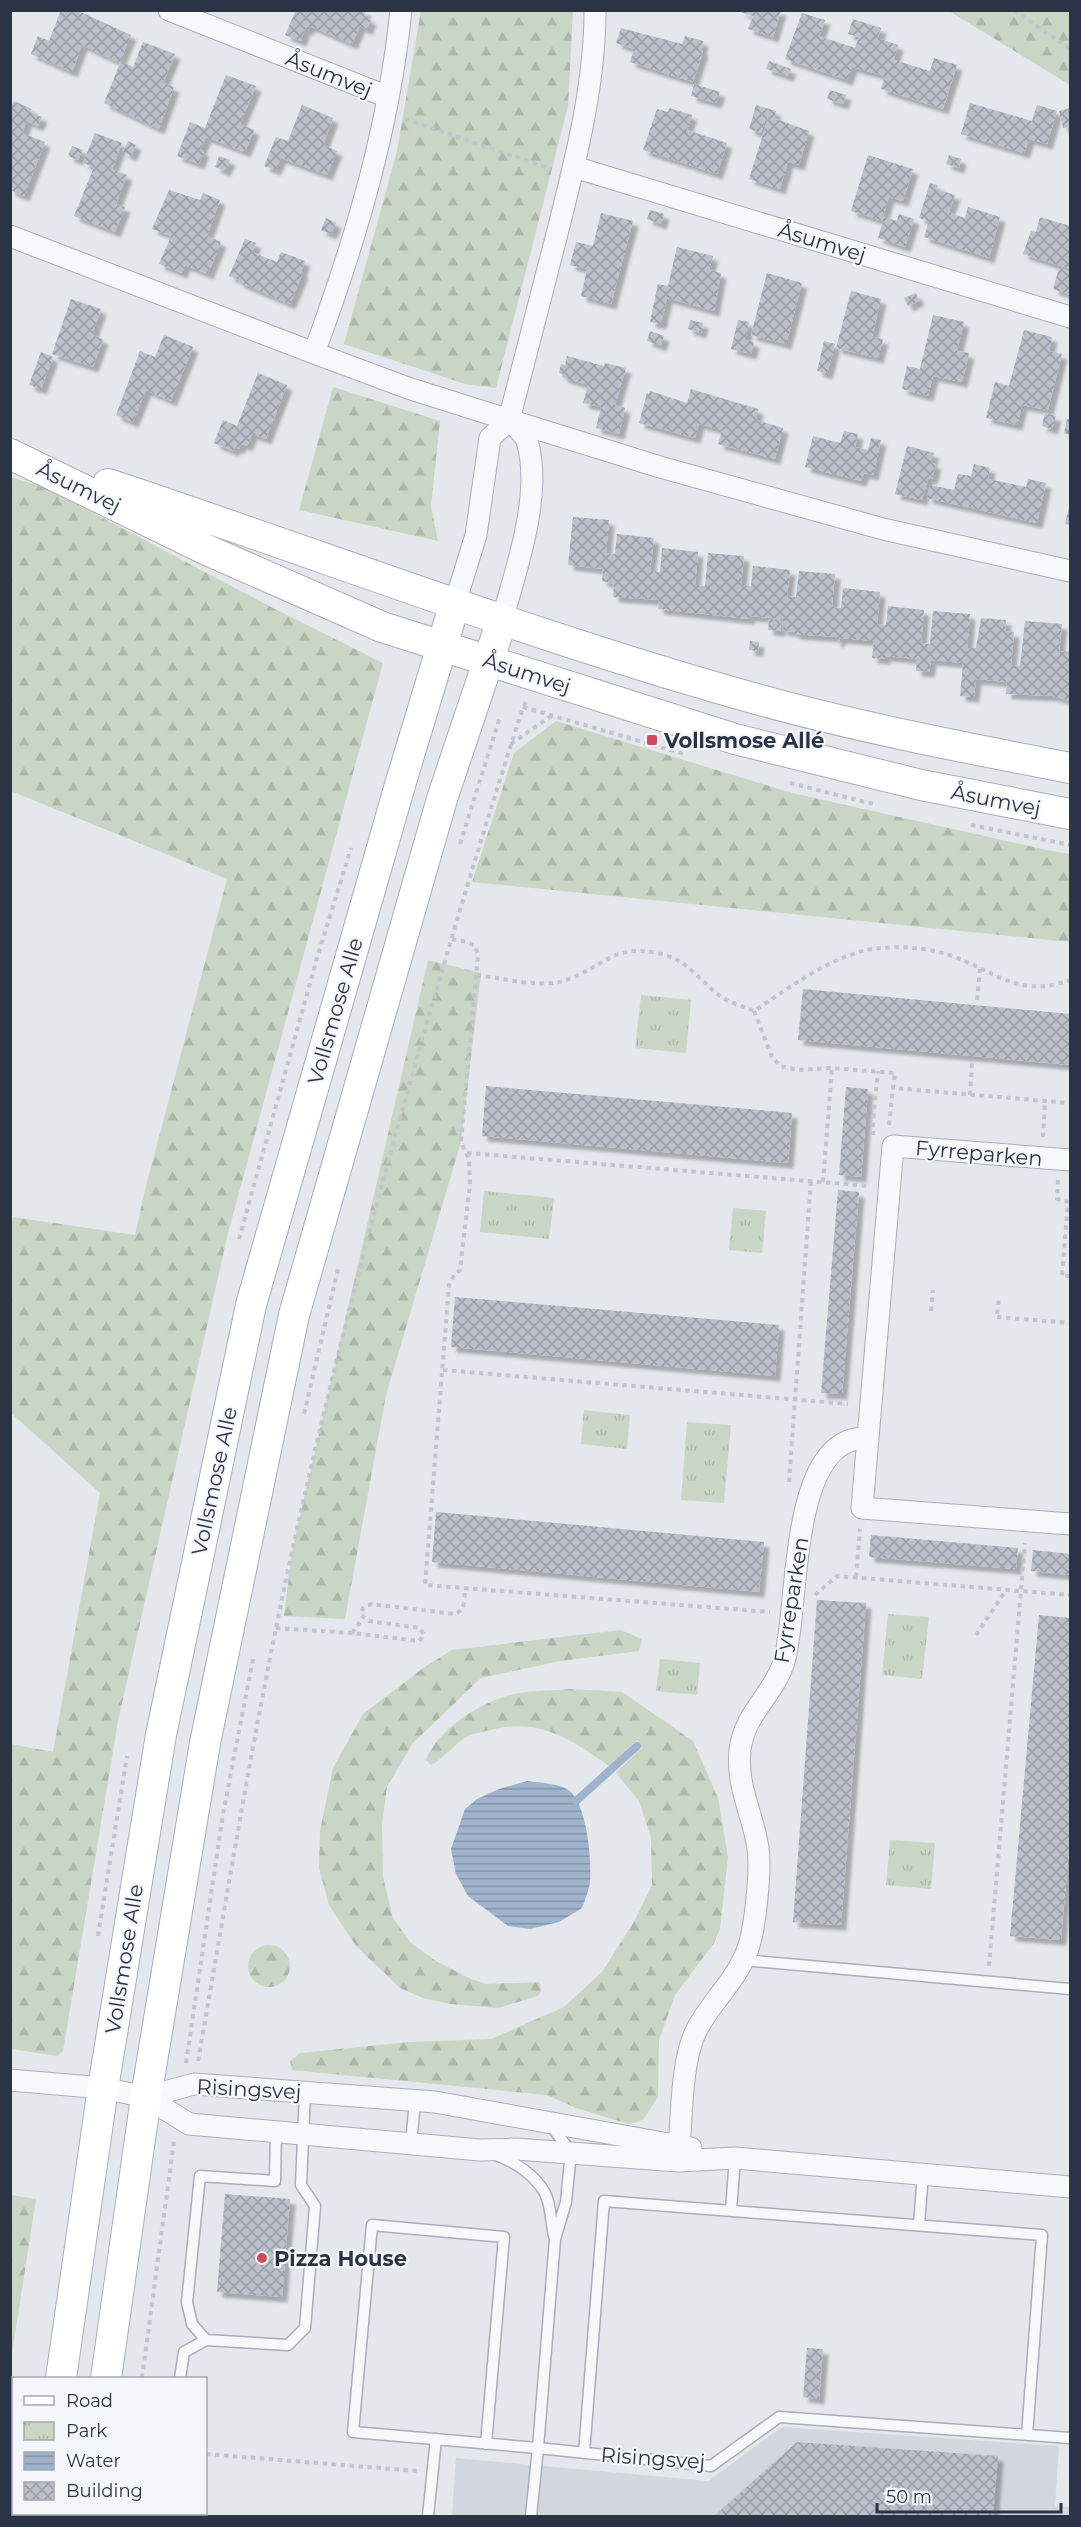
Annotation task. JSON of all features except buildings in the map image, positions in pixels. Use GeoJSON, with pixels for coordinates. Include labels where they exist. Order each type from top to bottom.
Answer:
{"type":"FeatureCollection","features":[{"type":"Feature","properties":{"kind":"street","name":"Åsumvej"},"geometry":{"type":"LineString","coordinates":[[169,10],[387,105]]}},
{"type":"Feature","properties":{"kind":"street","name":"Åsumvej"},"geometry":{"type":"LineString","coordinates":[[314,353],[361,215],[376,159],[387,105],[401,10]]}},
{"type":"Feature","properties":{"kind":"street"},"geometry":{"type":"LineString","coordinates":[[455,603],[476,535],[490,438],[509,420],[573,171],[586,107],[595,40],[595,10]]}},
{"type":"Feature","properties":{"kind":"street","name":"Åsumvej"},"geometry":{"type":"LineString","coordinates":[[573,171],[1071,317]]}},
{"type":"Feature","properties":{"kind":"street"},"geometry":{"type":"LineString","coordinates":[[10,236],[314,353],[509,420],[660,467],[883,529],[1071,571]]}},
{"type":"Feature","properties":{"kind":"street","name":"Åsumvej"},"geometry":{"type":"LineString","coordinates":[[502,620],[522,551],[529,509],[531,465],[526,439],[509,420]]}},
{"type":"Feature","properties":{"kind":"street","name":"Åsumvej"},"geometry":{"type":"LineString","coordinates":[[10,453],[246,530],[502,620],[760,700],[931,742],[1071,768]]}},
{"type":"Feature","properties":{"kind":"street","name":"Åsumvej"},"geometry":{"type":"LineString","coordinates":[[10,453],[229,560],[382,627],[735,740],[921,785],[1071,814]]}},
{"type":"Feature","properties":{"kind":"street","name":"Vollsmose Alle"},"geometry":{"type":"LineString","coordinates":[[61,2377],[103,2088],[161,1735],[251,1305],[400,785],[455,603]]}},
{"type":"Feature","properties":{"kind":"street","name":"Vollsmose Alle"},"geometry":{"type":"LineString","coordinates":[[106,2377],[146,2097],[205,1743],[294,1315],[442,799],[502,620]]}},
{"type":"Feature","properties":{"kind":"street","name":"Fyrreparken"},"geometry":{"type":"LineString","coordinates":[[1065,1160],[893,1146],[862,1508],[1071,1524]]}},
{"type":"Feature","properties":{"kind":"street","name":"Fyrreparken"},"geometry":{"type":"LineString","coordinates":[[678,2153],[688,2056],[695,2033],[743,1960],[751,1938],[759,1864],[755,1833],[743,1796],[740,1753],[750,1718],[784,1664],[804,1509],[812,1484],[833,1451],[843,1442],[855,1438],[868,1438]]}},
{"type":"Feature","properties":{"kind":"street"},"geometry":{"type":"LineString","coordinates":[[10,2080],[103,2088],[146,2097]]}},
{"type":"Feature","properties":{"kind":"street","name":"Risingsvej"},"geometry":{"type":"LineString","coordinates":[[146,2097],[188,2085],[439,2103],[549,2123],[678,2153]]}},
{"type":"Feature","properties":{"kind":"street","name":"Risingsvej"},"geometry":{"type":"LineString","coordinates":[[146,2097],[189,2124],[480,2150],[678,2153],[1071,2187]]}},
{"type":"Feature","properties":{"kind":"lane"},"geometry":{"type":"LineString","coordinates":[[743,1960],[1071,1989]]}},
{"type":"Feature","properties":{"kind":"lane"},"geometry":{"type":"LineString","coordinates":[[180,2377],[184,2352],[206,2340],[288,2345],[304,2328],[315,2206],[301,2184],[305,2092]]}},
{"type":"Feature","properties":{"kind":"lane"},"geometry":{"type":"LineString","coordinates":[[411,2144],[414,2101]]}},
{"type":"Feature","properties":{"kind":"lane"},"geometry":{"type":"LineString","coordinates":[[549,2123],[571,2152]]}},
{"type":"Feature","properties":{"kind":"lane"},"geometry":{"type":"LineString","coordinates":[[206,2340],[192,2324],[186,2302],[200,2176],[275,2181],[276,2131]]}},
{"type":"Feature","properties":{"kind":"lane","name":"Risingsvej"},"geometry":{"type":"LineString","coordinates":[[480,2150],[507,2159],[526,2170],[545,2193],[555,2239]]}},
{"type":"Feature","properties":{"kind":"lane","name":"Risingsvej"},"geometry":{"type":"LineString","coordinates":[[571,2152],[566,2202],[555,2239],[538,2448],[711,2466],[779,2417],[1071,2438]]}},
{"type":"Feature","properties":{"kind":"lane"},"geometry":{"type":"LineString","coordinates":[[730,2210],[735,2158]]}},
{"type":"Feature","properties":{"kind":"lane"},"geometry":{"type":"LineString","coordinates":[[919,2225],[923,2173]]}},
{"type":"Feature","properties":{"kind":"lane"},"geometry":{"type":"LineString","coordinates":[[584,2453],[604,2201],[1042,2235],[1027,2435]]}},
{"type":"Feature","properties":{"kind":"lane"},"geometry":{"type":"LineString","coordinates":[[486,2444],[504,2237],[372,2225],[353,2432],[486,2444],[538,2448],[531,2517]]}},
{"type":"Feature","properties":{"kind":"lane"},"geometry":{"type":"LineString","coordinates":[[428,2517],[436,2439]]}},
{"type":"Feature","properties":{"kind":"path"},"geometry":{"type":"LineString","coordinates":[[1014,10],[1071,48]]}},
{"type":"Feature","properties":{"kind":"path"},"geometry":{"type":"LineString","coordinates":[[387,105],[573,171]]}},
{"type":"Feature","properties":{"kind":"path"},"geometry":{"type":"LineString","coordinates":[[188,2085],[276,1628],[334,1369],[374,1211],[468,879],[523,707],[541,678]]}},
{"type":"Feature","properties":{"kind":"path"},"geometry":{"type":"LineString","coordinates":[[459,847],[501,714]]}},
{"type":"Feature","properties":{"kind":"path"},"geometry":{"type":"LineString","coordinates":[[511,744],[552,716]]}},
{"type":"Feature","properties":{"kind":"path"},"geometry":{"type":"LineString","coordinates":[[452,939],[475,946],[478,954],[460,1142],[469,1159],[470,1184],[460,1270],[454,1275],[449,1285],[425,1585],[792,1614]]}},
{"type":"Feature","properties":{"kind":"path"},"geometry":{"type":"LineString","coordinates":[[753,1011],[802,980],[842,959],[879,948],[922,949],[949,955],[1012,983],[1042,988],[1071,980]]}},
{"type":"Feature","properties":{"kind":"path"},"geometry":{"type":"LineString","coordinates":[[477,975],[537,983],[562,982],[621,952],[637,950],[668,955],[684,964],[721,997],[753,1011],[772,1057],[780,1066],[798,1070],[832,1068],[895,1072],[891,1118]]}},
{"type":"Feature","properties":{"kind":"path"},"geometry":{"type":"LineString","coordinates":[[977,1000],[980,969]]}},
{"type":"Feature","properties":{"kind":"path"},"geometry":{"type":"LineString","coordinates":[[970,1095],[972,1063]]}},
{"type":"Feature","properties":{"kind":"path"},"geometry":{"type":"LineString","coordinates":[[823,1182],[832,1068]]}},
{"type":"Feature","properties":{"kind":"path"},"geometry":{"type":"LineString","coordinates":[[878,1071],[872,1133],[880,1134]]}},
{"type":"Feature","properties":{"kind":"path"},"geometry":{"type":"LineString","coordinates":[[892,1088],[1071,1102]]}},
{"type":"Feature","properties":{"kind":"path"},"geometry":{"type":"LineString","coordinates":[[1043,1132],[1045,1101]]}},
{"type":"Feature","properties":{"kind":"path"},"geometry":{"type":"LineString","coordinates":[[466,1152],[868,1186]]}},
{"type":"Feature","properties":{"kind":"path"},"geometry":{"type":"LineString","coordinates":[[1065,1160],[1057,1199],[1068,1202],[1062,1276],[1071,1276]]}},
{"type":"Feature","properties":{"kind":"path"},"geometry":{"type":"LineString","coordinates":[[789,1483],[811,1180]]}},
{"type":"Feature","properties":{"kind":"path"},"geometry":{"type":"LineString","coordinates":[[302,1420],[340,1262]]}},
{"type":"Feature","properties":{"kind":"path"},"geometry":{"type":"LineString","coordinates":[[931,1311],[933,1290]]}},
{"type":"Feature","properties":{"kind":"path"},"geometry":{"type":"LineString","coordinates":[[999,1297],[997,1316],[1071,1323]]}},
{"type":"Feature","properties":{"kind":"path"},"geometry":{"type":"LineString","coordinates":[[443,1370],[843,1404]]}},
{"type":"Feature","properties":{"kind":"path"},"geometry":{"type":"LineString","coordinates":[[856,1577],[860,1536]]}},
{"type":"Feature","properties":{"kind":"path"},"geometry":{"type":"LineString","coordinates":[[988,1982],[1024,1550]]}},
{"type":"Feature","properties":{"kind":"path"},"geometry":{"type":"LineString","coordinates":[[837,1576],[1071,1595]]}},
{"type":"Feature","properties":{"kind":"path"},"geometry":{"type":"LineString","coordinates":[[352,1633],[363,1618],[363,1608],[371,1604],[456,1614],[464,1607],[465,1588]]}},
{"type":"Feature","properties":{"kind":"path"},"geometry":{"type":"LineString","coordinates":[[976,1635],[1006,1590]]}},
{"type":"Feature","properties":{"kind":"path"},"geometry":{"type":"LineString","coordinates":[[276,1628],[352,1633],[419,1641],[424,1635],[420,1628],[369,1621],[363,1618]]}},
{"type":"Feature","properties":{"kind":"path"},"geometry":{"type":"LineString","coordinates":[[188,2085],[223,1814],[254,1651]]}},
{"type":"Feature","properties":{"kind":"path"},"geometry":{"type":"LineString","coordinates":[[142,2377],[177,2116]]}},
{"type":"Feature","properties":{"kind":"path"},"geometry":{"type":"LineString","coordinates":[[207,2454],[432,2472]]}},
{"type":"Feature","properties":{"kind":"shaded area"},"geometry":{"type":"Polygon","coordinates":[[[782,2427],[1059,2446],[1055,2506],[1070,2507],[1070,2516],[452,2516],[456,2458],[708,2481],[782,2427]]]}},
{"type":"Feature","properties":{"kind":"green space"},"geometry":{"type":"Polygon","coordinates":[[[421,10],[573,11],[568,106],[496,388],[465,384],[344,344],[397,151],[421,10]]]}},
{"type":"Feature","properties":{"kind":"green space"},"geometry":{"type":"Polygon","coordinates":[[[949,11],[1070,11],[1070,85],[949,11]]]}},
{"type":"Feature","properties":{"kind":"green space"},"geometry":{"type":"Polygon","coordinates":[[[333,387],[440,421],[431,506],[438,541],[299,510],[333,387]]]}},
{"type":"Feature","properties":{"kind":"green space"},"geometry":{"type":"Polygon","coordinates":[[[11,477],[44,487],[273,608],[383,663],[228,1233],[118,1721],[63,2051],[58,2056],[11,2049],[11,1744],[53,1752],[100,1493],[11,1413],[11,1224],[13,1217],[135,1235],[227,879],[11,791],[11,477]]]}},
{"type":"Feature","properties":{"kind":"green space"},"geometry":{"type":"Polygon","coordinates":[[[556,721],[792,793],[1070,854],[1070,942],[472,882],[514,753],[556,721]]]}},
{"type":"Feature","properties":{"kind":"green space"},"geometry":{"type":"Polygon","coordinates":[[[428,960],[481,973],[461,1142],[386,1395],[345,1619],[284,1616],[292,1551],[428,960]]]}},
{"type":"Feature","properties":{"kind":"green space"},"geometry":{"type":"Polygon","coordinates":[[[641,995],[691,1000],[686,1053],[635,1048],[641,995]]]}},
{"type":"Feature","properties":{"kind":"green space"},"geometry":{"type":"Polygon","coordinates":[[[484,1191],[554,1198],[549,1239],[480,1232],[484,1191]]]}},
{"type":"Feature","properties":{"kind":"green space"},"geometry":{"type":"Polygon","coordinates":[[[733,1208],[766,1211],[762,1253],[729,1250],[733,1208]]]}},
{"type":"Feature","properties":{"kind":"green space"},"geometry":{"type":"Polygon","coordinates":[[[584,1410],[630,1415],[627,1449],[581,1444],[584,1410]]]}},
{"type":"Feature","properties":{"kind":"green space"},"geometry":{"type":"Polygon","coordinates":[[[687,1422],[731,1425],[724,1503],[681,1500],[687,1422]]]}},
{"type":"Feature","properties":{"kind":"green space"},"geometry":{"type":"Polygon","coordinates":[[[888,1614],[929,1617],[922,1679],[882,1675],[888,1614]]]}},
{"type":"Feature","properties":{"kind":"green space"},"geometry":{"type":"Polygon","coordinates":[[[621,1630],[642,1639],[639,1651],[560,1661],[481,1678],[413,1743],[387,1787],[382,1824],[383,1877],[393,1918],[411,1943],[436,1961],[486,1984],[540,1982],[541,1991],[538,1996],[498,2008],[450,2004],[423,1998],[400,1988],[356,1946],[329,1905],[319,1868],[320,1831],[333,1768],[363,1714],[423,1668],[452,1650],[621,1630]]]}},
{"type":"Feature","properties":{"kind":"green space"},"geometry":{"type":"Polygon","coordinates":[[[660,1659],[700,1663],[697,1695],[656,1691],[660,1659]]]}},
{"type":"Feature","properties":{"kind":"green space"},"geometry":{"type":"Polygon","coordinates":[[[570,1689],[622,1692],[693,1741],[718,1798],[728,1857],[720,1929],[714,1943],[675,1995],[659,2040],[658,2097],[643,2120],[629,2124],[576,2108],[547,2095],[292,2070],[290,2061],[300,2053],[409,2042],[491,2039],[564,2007],[602,1972],[635,1920],[652,1885],[651,1838],[639,1801],[616,1773],[642,1747],[637,1740],[609,1766],[568,1739],[554,1733],[524,1726],[508,1727],[468,1736],[435,1763],[431,1765],[426,1760],[440,1738],[451,1727],[489,1703],[521,1693],[570,1689]]]}},
{"type":"Feature","properties":{"kind":"green space"},"geometry":{"type":"Polygon","coordinates":[[[890,1840],[935,1843],[931,1889],[886,1885],[890,1840]]]}},
{"type":"Feature","properties":{"kind":"green space"},"geometry":{"type":"Polygon","coordinates":[[[269,1945],[277,1946],[284,1951],[289,1958],[289,1974],[284,1981],[277,1986],[269,1987],[261,1986],[254,1981],[249,1974],[248,1966],[249,1958],[254,1951],[261,1946],[269,1945]]]}},
{"type":"Feature","properties":{"kind":"green space"},"geometry":{"type":"Polygon","coordinates":[[[10,2195],[36,2199],[11,2360],[10,2195]]]}},
{"type":"Feature","properties":{"kind":"water"},"geometry":{"type":"Polygon","coordinates":[[[527,1781],[562,1787],[571,1792],[585,1822],[590,1872],[589,1888],[582,1908],[559,1922],[530,1929],[508,1926],[468,1896],[456,1874],[451,1849],[465,1809],[477,1799],[499,1789],[527,1781]]]}},
{"type":"Feature","properties":{"kind":"waterway"},"geometry":{"type":"LineString","coordinates":[[576,1801],[637,1746]]}},
{"type":"Feature","properties":{"kind":"place","name":"Vollsmose Allé"},"geometry":{"type":"Point","coordinates":[652,740]}},
{"type":"Feature","properties":{"kind":"place","name":"Pizza House"},"geometry":{"type":"Point","coordinates":[262,2258]}}]}
